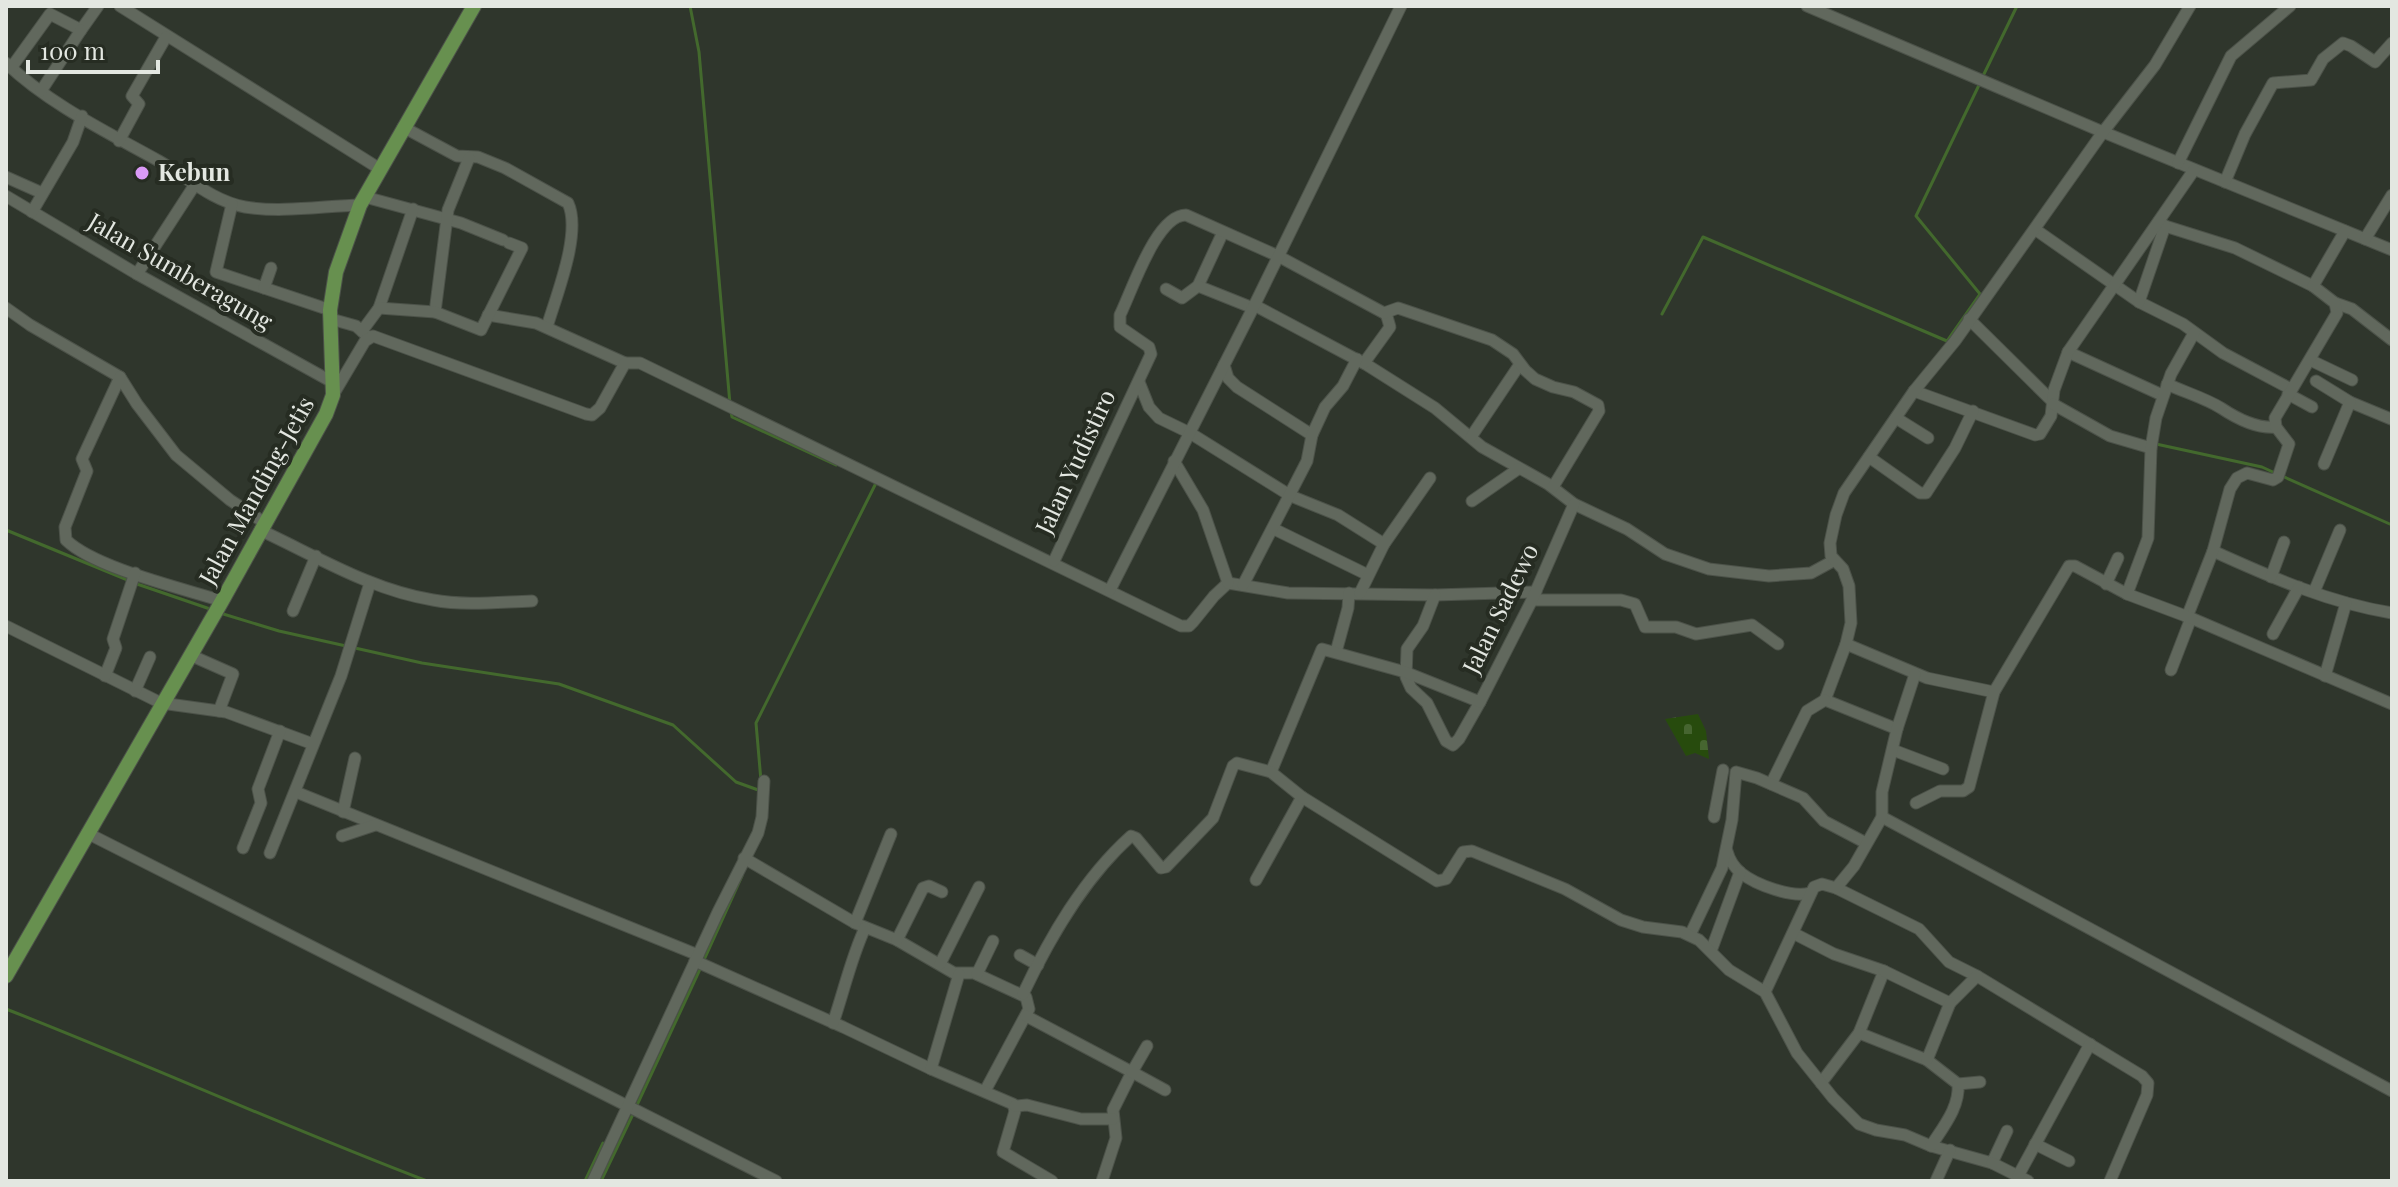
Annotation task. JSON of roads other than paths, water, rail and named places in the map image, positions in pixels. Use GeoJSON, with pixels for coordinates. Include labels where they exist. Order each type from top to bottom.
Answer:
{"type":"FeatureCollection","features":[{"type":"Feature","properties":{"kind":"main road","name":"Jalan Manding-Jetis"},"geometry":{"type":"LineString","coordinates":[[6,976],[320,426],[333,389],[331,314],[336,272],[363,201],[474,6]]}},
{"type":"Feature","properties":{"kind":"street"},"geometry":{"type":"LineString","coordinates":[[41,91],[98,6]]}},
{"type":"Feature","properties":{"kind":"street"},"geometry":{"type":"LineString","coordinates":[[120,6],[380,169]]}},
{"type":"Feature","properties":{"kind":"street"},"geometry":{"type":"LineString","coordinates":[[1110,590],[1401,6]]}},
{"type":"Feature","properties":{"kind":"street"},"geometry":{"type":"LineString","coordinates":[[1807,6],[2392,250]]}},
{"type":"Feature","properties":{"kind":"street"},"geometry":{"type":"LineString","coordinates":[[1771,784],[1807,711],[1825,700],[1846,644],[1852,605],[1849,586],[1843,569],[1833,561],[1830,543],[1844,493],[1914,391],[1955,341],[2103,132],[2167,48],[2190,6]]}},
{"type":"Feature","properties":{"kind":"street"},"geometry":{"type":"LineString","coordinates":[[2178,163],[2231,56],[2290,6]]}},
{"type":"Feature","properties":{"kind":"street"},"geometry":{"type":"LineString","coordinates":[[81,30],[50,14],[9,65],[41,91],[119,141],[162,163],[194,186],[232,204],[247,207],[286,208],[363,201],[413,209],[522,248],[479,330],[435,312],[379,308]]}},
{"type":"Feature","properties":{"kind":"street"},"geometry":{"type":"LineString","coordinates":[[119,141],[139,104],[132,96],[166,37]]}},
{"type":"Feature","properties":{"kind":"street"},"geometry":{"type":"LineString","coordinates":[[2225,182],[2245,134],[2273,83],[2311,80],[2323,59],[2343,43],[2375,62],[2392,43]]}},
{"type":"Feature","properties":{"kind":"street"},"geometry":{"type":"LineString","coordinates":[[6,177],[38,202],[73,142],[82,116]]}},
{"type":"Feature","properties":{"kind":"street"},"geometry":{"type":"LineString","coordinates":[[403,127],[457,156],[478,157],[505,168],[570,205],[568,250],[547,327]]}},
{"type":"Feature","properties":{"kind":"street"},"geometry":{"type":"LineString","coordinates":[[435,312],[448,210],[469,158]]}},
{"type":"Feature","properties":{"kind":"street"},"geometry":{"type":"LineString","coordinates":[[1914,391],[2035,435],[2045,429],[2068,352],[2162,224],[2194,170]]}},
{"type":"Feature","properties":{"kind":"street"},"geometry":{"type":"LineString","coordinates":[[139,271],[194,186]]}},
{"type":"Feature","properties":{"kind":"street"},"geometry":{"type":"LineString","coordinates":[[2365,239],[2392,195]]}},
{"type":"Feature","properties":{"kind":"street","name":"Jalan Sumberagung"},"geometry":{"type":"LineString","coordinates":[[6,196],[38,202],[139,271],[333,389]]}},
{"type":"Feature","properties":{"kind":"street"},"geometry":{"type":"LineString","coordinates":[[232,204],[216,272],[331,314],[366,334],[592,415],[600,408],[625,363]]}},
{"type":"Feature","properties":{"kind":"street"},"geometry":{"type":"LineString","coordinates":[[333,389],[379,308],[413,209]]}},
{"type":"Feature","properties":{"kind":"street","name":"Jalan Yudistiro"},"geometry":{"type":"LineString","coordinates":[[1054,561],[1152,351],[1120,327],[1118,320],[1150,251],[1164,228],[1180,215],[1223,232]]}},
{"type":"Feature","properties":{"kind":"street"},"geometry":{"type":"LineString","coordinates":[[2162,224],[2235,248],[2313,286],[2335,303],[2352,309],[2392,340]]}},
{"type":"Feature","properties":{"kind":"street"},"geometry":{"type":"LineString","coordinates":[[2139,302],[2162,224]]}},
{"type":"Feature","properties":{"kind":"street"},"geometry":{"type":"LineString","coordinates":[[2036,230],[2139,302],[2175,319],[2223,353],[2312,407]]}},
{"type":"Feature","properties":{"kind":"street"},"geometry":{"type":"LineString","coordinates":[[2313,286],[2345,231]]}},
{"type":"Feature","properties":{"kind":"street"},"geometry":{"type":"LineString","coordinates":[[1166,289],[1182,298],[1198,286],[1223,232],[1278,256],[1386,313],[1390,327],[1325,407],[1291,496],[1243,585]]}},
{"type":"Feature","properties":{"kind":"street"},"geometry":{"type":"LineString","coordinates":[[259,290],[271,268]]}},
{"type":"Feature","properties":{"kind":"street"},"geometry":{"type":"LineString","coordinates":[[1198,286],[1254,306],[1361,361],[1435,408],[1482,447],[1553,487],[1574,504],[1627,529],[1665,554],[1709,569],[1789,576],[1811,573],[1833,561]]}},
{"type":"Feature","properties":{"kind":"street"},"geometry":{"type":"LineString","coordinates":[[2171,670],[2222,525],[2228,495],[2237,478],[2247,473],[2273,480],[2280,474],[2289,444],[2276,427],[2275,418],[2337,313],[2335,303]]}},
{"type":"Feature","properties":{"kind":"street"},"geometry":{"type":"LineString","coordinates":[[1386,313],[1398,308],[1474,332],[1505,348],[1529,375],[1548,386],[1574,392],[1599,407],[1592,424],[1553,487]]}},
{"type":"Feature","properties":{"kind":"street"},"geometry":{"type":"LineString","coordinates":[[7,309],[120,377],[176,455],[262,527],[370,583],[434,601],[532,601]]}},
{"type":"Feature","properties":{"kind":"street"},"geometry":{"type":"LineString","coordinates":[[488,315],[547,327],[625,363],[640,363],[1186,626],[1228,583]]}},
{"type":"Feature","properties":{"kind":"street"},"geometry":{"type":"LineString","coordinates":[[1969,319],[2053,398],[2110,436],[2151,448]]}},
{"type":"Feature","properties":{"kind":"street"},"geometry":{"type":"LineString","coordinates":[[2127,594],[2148,538],[2151,448],[2164,389],[2194,333]]}},
{"type":"Feature","properties":{"kind":"street"},"geometry":{"type":"LineString","coordinates":[[2068,352],[2222,409],[2233,418],[2268,428],[2276,427]]}},
{"type":"Feature","properties":{"kind":"street"},"geometry":{"type":"LineString","coordinates":[[2310,360],[2352,380]]}},
{"type":"Feature","properties":{"kind":"street"},"geometry":{"type":"LineString","coordinates":[[1471,437],[1520,364]]}},
{"type":"Feature","properties":{"kind":"street"},"geometry":{"type":"LineString","coordinates":[[1224,365],[1228,378],[1237,387],[1312,435]]}},
{"type":"Feature","properties":{"kind":"street"},"geometry":{"type":"LineString","coordinates":[[120,377],[82,459],[87,471],[65,527],[66,540],[79,552],[133,579],[220,603]]}},
{"type":"Feature","properties":{"kind":"street"},"geometry":{"type":"LineString","coordinates":[[2316,381],[2350,402],[2392,418],[2392,430]]}},
{"type":"Feature","properties":{"kind":"street"},"geometry":{"type":"LineString","coordinates":[[1139,382],[1146,402],[1156,415],[1291,496],[1338,515],[1384,544]]}},
{"type":"Feature","properties":{"kind":"street"},"geometry":{"type":"LineString","coordinates":[[2324,464],[2350,402]]}},
{"type":"Feature","properties":{"kind":"street"},"geometry":{"type":"LineString","coordinates":[[1869,457],[1920,493],[1926,493],[1955,448],[1973,411]]}},
{"type":"Feature","properties":{"kind":"street"},"geometry":{"type":"LineString","coordinates":[[1896,418],[1928,438]]}},
{"type":"Feature","properties":{"kind":"street"},"geometry":{"type":"LineString","coordinates":[[1174,461],[1203,510],[1228,583]]}},
{"type":"Feature","properties":{"kind":"street"},"geometry":{"type":"LineString","coordinates":[[1472,501],[1518,469]]}},
{"type":"Feature","properties":{"kind":"street"},"geometry":{"type":"LineString","coordinates":[[1271,772],[1319,652],[1324,649],[1336,652],[1354,593],[1430,478]]}},
{"type":"Feature","properties":{"kind":"street","name":"Jalan Sadewo"},"geometry":{"type":"LineString","coordinates":[[1336,652],[1405,672],[1480,702],[1534,596],[1574,504]]}},
{"type":"Feature","properties":{"kind":"street"},"geometry":{"type":"LineString","coordinates":[[1274,529],[1368,575]]}},
{"type":"Feature","properties":{"kind":"street"},"geometry":{"type":"LineString","coordinates":[[2314,592],[2340,530]]}},
{"type":"Feature","properties":{"kind":"street"},"geometry":{"type":"LineString","coordinates":[[2271,577],[2284,542]]}},
{"type":"Feature","properties":{"kind":"street"},"geometry":{"type":"LineString","coordinates":[[2213,551],[2299,587],[2346,603],[2392,613]]}},
{"type":"Feature","properties":{"kind":"street"},"geometry":{"type":"LineString","coordinates":[[293,611],[316,556]]}},
{"type":"Feature","properties":{"kind":"street"},"geometry":{"type":"LineString","coordinates":[[2106,584],[2118,558]]}},
{"type":"Feature","properties":{"kind":"street"},"geometry":{"type":"LineString","coordinates":[[1916,803],[1932,793],[1963,791],[1969,787],[1994,692],[2069,566],[2075,566],[2127,594],[2392,704]]}},
{"type":"Feature","properties":{"kind":"street"},"geometry":{"type":"LineString","coordinates":[[105,676],[116,648],[113,639],[133,579]]}},
{"type":"Feature","properties":{"kind":"street"},"geometry":{"type":"LineString","coordinates":[[270,853],[347,658],[370,583]]}},
{"type":"Feature","properties":{"kind":"street"},"geometry":{"type":"LineString","coordinates":[[1228,583],[1288,593],[1534,596],[1633,602],[1645,627],[1676,627],[1690,633],[1752,625],[1778,644]]}},
{"type":"Feature","properties":{"kind":"street"},"geometry":{"type":"LineString","coordinates":[[2273,634],[2299,587]]}},
{"type":"Feature","properties":{"kind":"street"},"geometry":{"type":"LineString","coordinates":[[1435,595],[1423,626],[1407,649],[1407,683],[1427,703],[1449,744],[1457,743],[1480,702]]}},
{"type":"Feature","properties":{"kind":"street"},"geometry":{"type":"LineString","coordinates":[[2325,676],[2346,603]]}},
{"type":"Feature","properties":{"kind":"street"},"geometry":{"type":"LineString","coordinates":[[6,626],[161,703],[219,711],[313,744]]}},
{"type":"Feature","properties":{"kind":"street"},"geometry":{"type":"LineString","coordinates":[[1846,644],[1915,674],[1994,692]]}},
{"type":"Feature","properties":{"kind":"street"},"geometry":{"type":"LineString","coordinates":[[190,655],[233,674],[219,711]]}},
{"type":"Feature","properties":{"kind":"street"},"geometry":{"type":"LineString","coordinates":[[135,691],[150,657]]}},
{"type":"Feature","properties":{"kind":"street"},"geometry":{"type":"LineString","coordinates":[[1836,888],[1854,866],[1882,817],[1882,792],[1897,729],[1915,674]]}},
{"type":"Feature","properties":{"kind":"street"},"geometry":{"type":"LineString","coordinates":[[1825,700],[1897,729]]}},
{"type":"Feature","properties":{"kind":"street"},"geometry":{"type":"LineString","coordinates":[[243,848],[261,803],[258,789],[280,731]]}},
{"type":"Feature","properties":{"kind":"street"},"geometry":{"type":"LineString","coordinates":[[1893,750],[1943,769]]}},
{"type":"Feature","properties":{"kind":"street"},"geometry":{"type":"LineString","coordinates":[[343,812],[355,758]]}},
{"type":"Feature","properties":{"kind":"street"},"geometry":{"type":"LineString","coordinates":[[1023,994],[1096,871],[1130,837],[1136,838],[1149,856],[1164,869],[1213,818],[1235,764],[1271,772],[1302,797],[1437,881],[1446,879],[1463,852],[1472,851],[1554,884],[1621,920],[1690,935],[1729,970],[1765,992],[1789,1041],[1821,1083],[1859,1124],[1867,1128],[1905,1135],[1931,1146],[1992,1163],[2023,1178],[2035,1144],[2090,1044]]}},
{"type":"Feature","properties":{"kind":"street"},"geometry":{"type":"LineString","coordinates":[[1708,768],[1736,772],[1808,801],[1829,825],[1866,843]]}},
{"type":"Feature","properties":{"kind":"street"},"geometry":{"type":"LineString","coordinates":[[1714,817],[1723,770]]}},
{"type":"Feature","properties":{"kind":"street"},"geometry":{"type":"LineString","coordinates":[[1690,935],[1719,877],[1727,850],[1736,772]]}},
{"type":"Feature","properties":{"kind":"street"},"geometry":{"type":"LineString","coordinates":[[593,1181],[635,1110],[699,961],[748,860],[761,825],[764,781]]}},
{"type":"Feature","properties":{"kind":"street"},"geometry":{"type":"LineString","coordinates":[[296,792],[699,961],[1015,1106],[1027,1105],[1081,1119],[1113,1119]]}},
{"type":"Feature","properties":{"kind":"street"},"geometry":{"type":"LineString","coordinates":[[1256,880],[1302,797]]}},
{"type":"Feature","properties":{"kind":"street"},"geometry":{"type":"LineString","coordinates":[[1882,817],[2392,1091]]}},
{"type":"Feature","properties":{"kind":"street"},"geometry":{"type":"LineString","coordinates":[[342,836],[375,825]]}},
{"type":"Feature","properties":{"kind":"street"},"geometry":{"type":"LineString","coordinates":[[87,833],[776,1181]]}},
{"type":"Feature","properties":{"kind":"street"},"geometry":{"type":"LineString","coordinates":[[833,1023],[850,973],[860,925],[891,834]]}},
{"type":"Feature","properties":{"kind":"street"},"geometry":{"type":"LineString","coordinates":[[1727,850],[1740,872],[1771,887],[1800,895],[1810,893]]}},
{"type":"Feature","properties":{"kind":"street"},"geometry":{"type":"LineString","coordinates":[[748,860],[860,925],[897,940],[959,974],[977,974],[1023,994],[1030,1004],[1026,1016],[985,1091]]}},
{"type":"Feature","properties":{"kind":"street"},"geometry":{"type":"LineString","coordinates":[[1711,951],[1740,872]]}},
{"type":"Feature","properties":{"kind":"street"},"geometry":{"type":"LineString","coordinates":[[1765,992],[1814,887],[1822,884],[1836,888],[1919,929],[1943,957],[2135,1071],[2148,1086],[2144,1103],[2110,1181]]}},
{"type":"Feature","properties":{"kind":"street"},"geometry":{"type":"LineString","coordinates":[[897,940],[923,888],[929,886],[942,892]]}},
{"type":"Feature","properties":{"kind":"street"},"geometry":{"type":"LineString","coordinates":[[940,964],[979,887]]}},
{"type":"Feature","properties":{"kind":"street"},"geometry":{"type":"LineString","coordinates":[[1793,933],[1834,954],[1884,971],[1950,1003]]}},
{"type":"Feature","properties":{"kind":"street"},"geometry":{"type":"LineString","coordinates":[[977,974],[993,941]]}},
{"type":"Feature","properties":{"kind":"street"},"geometry":{"type":"LineString","coordinates":[[1020,955],[1038,965]]}},
{"type":"Feature","properties":{"kind":"street"},"geometry":{"type":"LineString","coordinates":[[1821,1083],[1859,1033],[1884,971]]}},
{"type":"Feature","properties":{"kind":"street"},"geometry":{"type":"LineString","coordinates":[[931,1069],[959,974]]}},
{"type":"Feature","properties":{"kind":"street"},"geometry":{"type":"LineString","coordinates":[[1927,1060],[1950,1003],[1977,976]]}},
{"type":"Feature","properties":{"kind":"street"},"geometry":{"type":"LineString","coordinates":[[1026,1016],[1165,1090]]}},
{"type":"Feature","properties":{"kind":"street"},"geometry":{"type":"LineString","coordinates":[[1859,1033],[1927,1060],[1958,1084],[1980,1082]]}},
{"type":"Feature","properties":{"kind":"street"},"geometry":{"type":"LineString","coordinates":[[1102,1181],[1116,1138],[1114,1106],[1147,1046]]}},
{"type":"Feature","properties":{"kind":"street"},"geometry":{"type":"LineString","coordinates":[[1931,1146],[1950,1117],[1959,1094],[1958,1084]]}},
{"type":"Feature","properties":{"kind":"street"},"geometry":{"type":"LineString","coordinates":[[1015,1106],[1003,1152],[1052,1181]]}},
{"type":"Feature","properties":{"kind":"street"},"geometry":{"type":"LineString","coordinates":[[1992,1163],[2007,1131]]}},
{"type":"Feature","properties":{"kind":"street"},"geometry":{"type":"LineString","coordinates":[[2035,1144],[2069,1161]]}},
{"type":"Feature","properties":{"kind":"street"},"geometry":{"type":"LineString","coordinates":[[1936,1181],[1950,1150]]}},
{"type":"Feature","properties":{"kind":"waterway"},"geometry":{"type":"LineString","coordinates":[[690,6],[699,52],[730,404]]}},
{"type":"Feature","properties":{"kind":"waterway"},"geometry":{"type":"LineString","coordinates":[[1983,76],[2017,6]]}},
{"type":"Feature","properties":{"kind":"waterway"},"geometry":{"type":"LineString","coordinates":[[1662,314],[1703,237],[1947,341],[1980,294],[1916,216],[1980,83]]}},
{"type":"Feature","properties":{"kind":"waterway"},"geometry":{"type":"LineString","coordinates":[[731,412],[732,417],[836,465]]}},
{"type":"Feature","properties":{"kind":"waterway"},"geometry":{"type":"LineString","coordinates":[[2156,444],[2262,467],[2275,473]]}},
{"type":"Feature","properties":{"kind":"waterway"},"geometry":{"type":"LineString","coordinates":[[2282,476],[2392,525]]}},
{"type":"Feature","properties":{"kind":"waterway"},"geometry":{"type":"LineString","coordinates":[[761,781],[756,723],[876,483]]}},
{"type":"Feature","properties":{"kind":"waterway"},"geometry":{"type":"LineString","coordinates":[[6,530],[130,581]]}},
{"type":"Feature","properties":{"kind":"waterway"},"geometry":{"type":"LineString","coordinates":[[137,584],[213,610]]}},
{"type":"Feature","properties":{"kind":"waterway"},"geometry":{"type":"LineString","coordinates":[[220,613],[279,631],[422,663],[559,684],[673,725],[736,782],[761,791]]}},
{"type":"Feature","properties":{"kind":"waterway"},"geometry":{"type":"LineString","coordinates":[[704,960],[742,876]]}},
{"type":"Feature","properties":{"kind":"waterway"},"geometry":{"type":"LineString","coordinates":[[637,1105],[701,967]]}},
{"type":"Feature","properties":{"kind":"waterway"},"geometry":{"type":"LineString","coordinates":[[6,1009],[427,1181]]}},
{"type":"Feature","properties":{"kind":"waterway"},"geometry":{"type":"LineString","coordinates":[[601,1181],[634,1112]]}},
{"type":"Feature","properties":{"kind":"waterway"},"geometry":{"type":"LineString","coordinates":[[585,1181],[603,1143]]}},
{"type":"Feature","properties":{"kind":"place","name":"Kebun"},"geometry":{"type":"Point","coordinates":[142,173]}}]}
